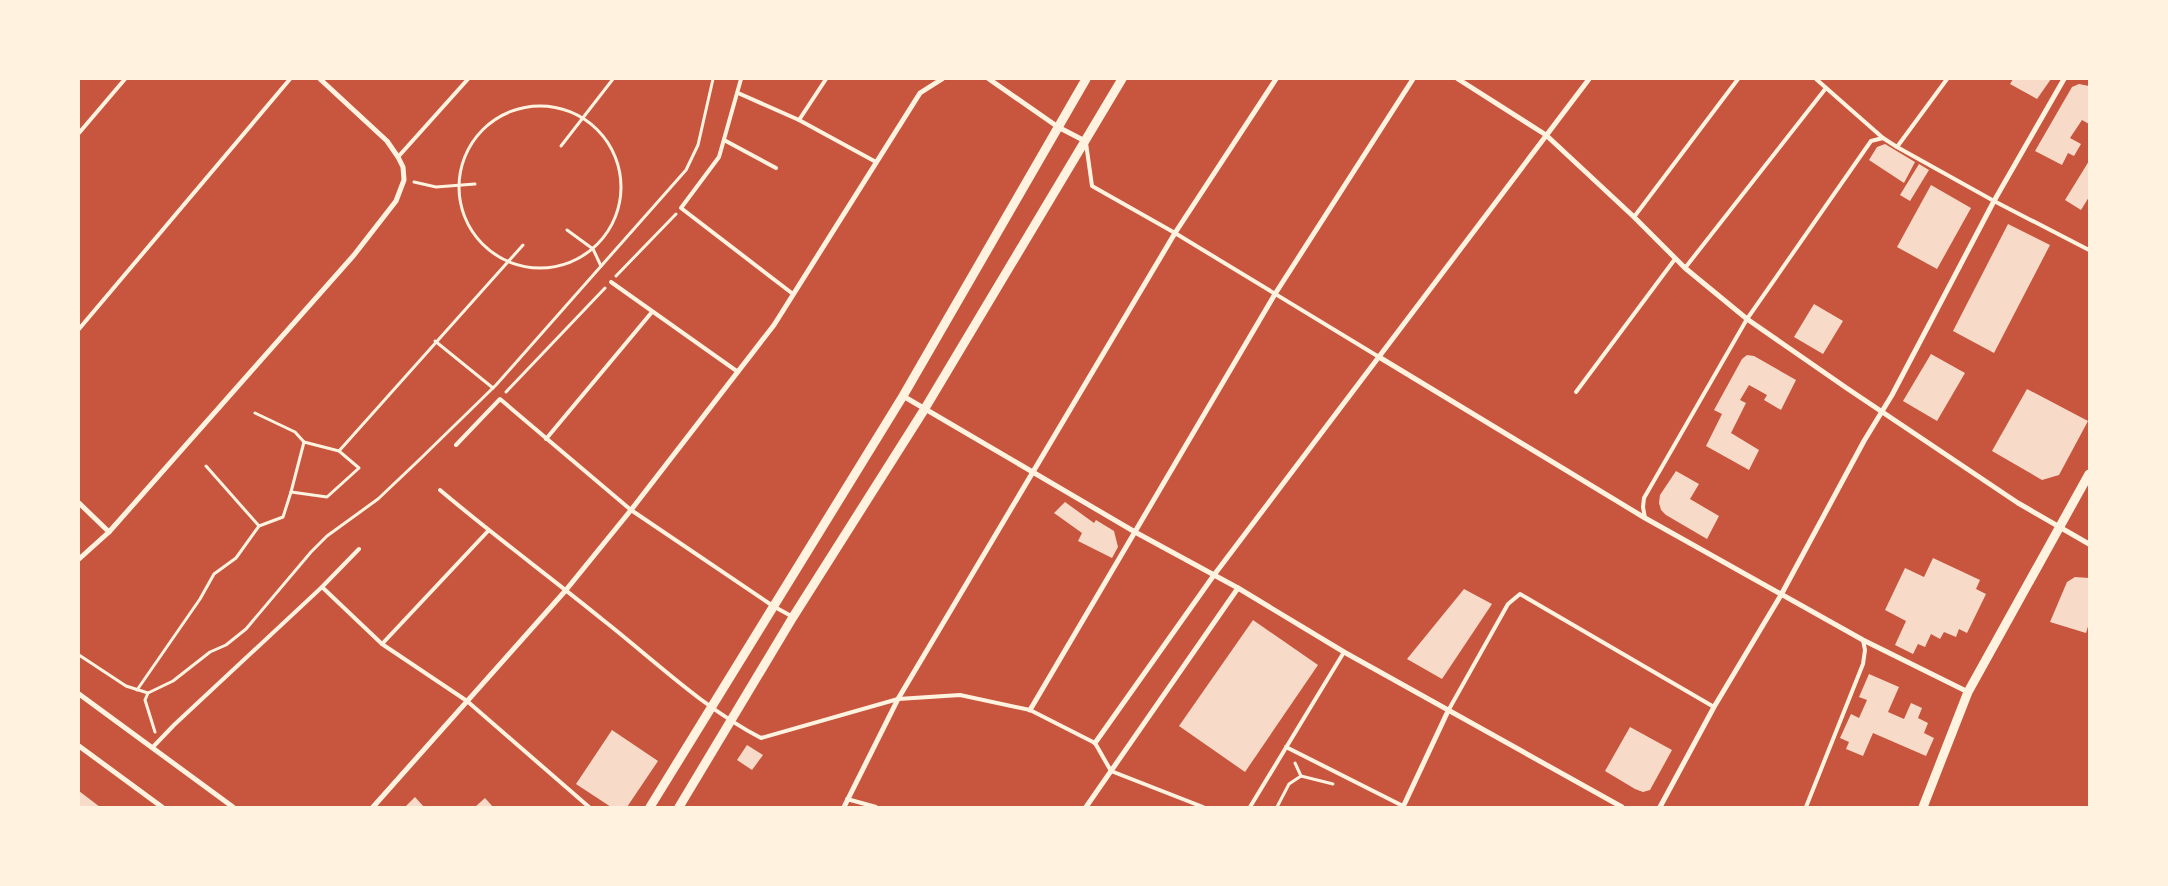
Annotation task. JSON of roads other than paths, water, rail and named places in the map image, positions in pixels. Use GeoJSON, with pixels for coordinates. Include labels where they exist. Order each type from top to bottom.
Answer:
{"type":"FeatureCollection","features":[{"type":"Feature","properties":{"kind":"street"},"geometry":{"type":"LineString","coordinates":[[79,559],[109,532],[354,255],[396,201],[404,180],[403,167],[398,157],[387,141],[320,79]]}},
{"type":"Feature","properties":{"kind":"street"},"geometry":{"type":"LineString","coordinates":[[373,807],[566,590],[631,510],[774,325],[920,93],[942,79]]}},
{"type":"Feature","properties":{"kind":"street"},"geometry":{"type":"LineString","coordinates":[[989,79],[1058,126],[1086,141]]}},
{"type":"Feature","properties":{"kind":"street"},"geometry":{"type":"LineString","coordinates":[[650,807],[903,396],[1086,79]]}},
{"type":"Feature","properties":{"kind":"street"},"geometry":{"type":"LineString","coordinates":[[679,807],[793,617],[924,410],[1122,79]]}},
{"type":"Feature","properties":{"kind":"street"},"geometry":{"type":"LineString","coordinates":[[844,807],[898,699],[1175,233],[1276,79]]}},
{"type":"Feature","properties":{"kind":"street"},"geometry":{"type":"LineString","coordinates":[[1030,710],[1275,294],[1413,79]]}},
{"type":"Feature","properties":{"kind":"street"},"geometry":{"type":"LineString","coordinates":[[1458,79],[1546,135],[1634,217],[1675,259],[1747,319],[2024,507],[2089,544]]}},
{"type":"Feature","properties":{"kind":"street"},"geometry":{"type":"LineString","coordinates":[[1095,743],[1214,575],[1589,79]]}},
{"type":"Feature","properties":{"kind":"street"},"geometry":{"type":"LineString","coordinates":[[1660,807],[1714,707],[1781,595],[1882,412],[1994,201],[2064,79]]}},
{"type":"Feature","properties":{"kind":"street"},"geometry":{"type":"LineString","coordinates":[[1379,357],[1645,518],[1863,640],[1968,692]]}},
{"type":"Feature","properties":{"kind":"street"},"geometry":{"type":"LineString","coordinates":[[903,396],[1135,532],[1238,588],[1344,652],[1622,807]]}},
{"type":"Feature","properties":{"kind":"street"},"geometry":{"type":"LineString","coordinates":[[1922,807],[1968,692],[2089,474]]}},
{"type":"Feature","properties":{"kind":"street"},"geometry":{"type":"LineString","coordinates":[[79,503],[109,532]]}},
{"type":"Feature","properties":{"kind":"street"},"geometry":{"type":"LineString","coordinates":[[1086,807],[1238,588]]}},
{"type":"Feature","properties":{"kind":"street"},"geometry":{"type":"LineString","coordinates":[[79,694],[233,807]]}},
{"type":"Feature","properties":{"kind":"street"},"geometry":{"type":"LineString","coordinates":[[1403,807],[1448,711]]}},
{"type":"Feature","properties":{"kind":"street"},"geometry":{"type":"LineString","coordinates":[[79,746],[162,807]]}},
{"type":"Feature","properties":{"kind":"lane"},"geometry":{"type":"LineString","coordinates":[[79,133],[125,79]]}},
{"type":"Feature","properties":{"kind":"lane"},"geometry":{"type":"LineString","coordinates":[[79,329],[290,79]]}},
{"type":"Feature","properties":{"kind":"lane"},"geometry":{"type":"LineString","coordinates":[[398,157],[468,79]]}},
{"type":"Feature","properties":{"kind":"lane"},"geometry":{"type":"LineString","coordinates":[[741,79],[719,157],[681,208],[793,294]]}},
{"type":"Feature","properties":{"kind":"lane"},"geometry":{"type":"LineString","coordinates":[[799,120],[826,79]]}},
{"type":"Feature","properties":{"kind":"lane"},"geometry":{"type":"LineString","coordinates":[[1634,217],[1738,79]]}},
{"type":"Feature","properties":{"kind":"lane"},"geometry":{"type":"LineString","coordinates":[[1816,79],[1897,147],[1994,201],[2089,250]]}},
{"type":"Feature","properties":{"kind":"lane"},"geometry":{"type":"LineString","coordinates":[[1897,147],[1947,79]]}},
{"type":"Feature","properties":{"kind":"lane"},"geometry":{"type":"LineString","coordinates":[[1685,268],[1826,88]]}},
{"type":"Feature","properties":{"kind":"lane"},"geometry":{"type":"LineString","coordinates":[[738,93],[799,120],[876,162]]}},
{"type":"Feature","properties":{"kind":"lane"},"geometry":{"type":"LineString","coordinates":[[1645,518],[1644,498],[1747,319],[1871,141],[1884,138]]}},
{"type":"Feature","properties":{"kind":"lane"},"geometry":{"type":"LineString","coordinates":[[724,140],[776,168]]}},
{"type":"Feature","properties":{"kind":"lane"},"geometry":{"type":"LineString","coordinates":[[1086,141],[1092,186],[1175,233],[1379,357]]}},
{"type":"Feature","properties":{"kind":"lane"},"geometry":{"type":"LineString","coordinates":[[1576,392],[1675,259]]}},
{"type":"Feature","properties":{"kind":"lane"},"geometry":{"type":"LineString","coordinates":[[611,282],[738,372]]}},
{"type":"Feature","properties":{"kind":"lane"},"geometry":{"type":"LineString","coordinates":[[546,438],[652,312]]}},
{"type":"Feature","properties":{"kind":"lane"},"geometry":{"type":"LineString","coordinates":[[456,445],[500,399],[631,510],[773,606],[793,617]]}},
{"type":"Feature","properties":{"kind":"lane"},"geometry":{"type":"LineString","coordinates":[[440,490],[488,531],[566,590],[711,706],[761,738],[898,699],[960,695],[1030,710],[1095,743],[1111,770],[1203,807]]}},
{"type":"Feature","properties":{"kind":"lane"},"geometry":{"type":"LineString","coordinates":[[382,644],[488,531]]}},
{"type":"Feature","properties":{"kind":"lane"},"geometry":{"type":"LineString","coordinates":[[152,748],[322,587],[359,548]]}},
{"type":"Feature","properties":{"kind":"lane"},"geometry":{"type":"LineString","coordinates":[[322,587],[382,644],[466,701],[589,807]]}},
{"type":"Feature","properties":{"kind":"lane"},"geometry":{"type":"LineString","coordinates":[[1448,711],[1508,604],[1520,594],[1714,707]]}},
{"type":"Feature","properties":{"kind":"lane"},"geometry":{"type":"LineString","coordinates":[[1806,807],[1863,664],[1866,650],[1863,640]]}},
{"type":"Feature","properties":{"kind":"lane"},"geometry":{"type":"LineString","coordinates":[[1250,807],[1344,652]]}},
{"type":"Feature","properties":{"kind":"lane"},"geometry":{"type":"LineString","coordinates":[[1286,747],[1403,807]]}},
{"type":"Feature","properties":{"kind":"lane"},"geometry":{"type":"LineString","coordinates":[[848,799],[876,807]]}}]}
